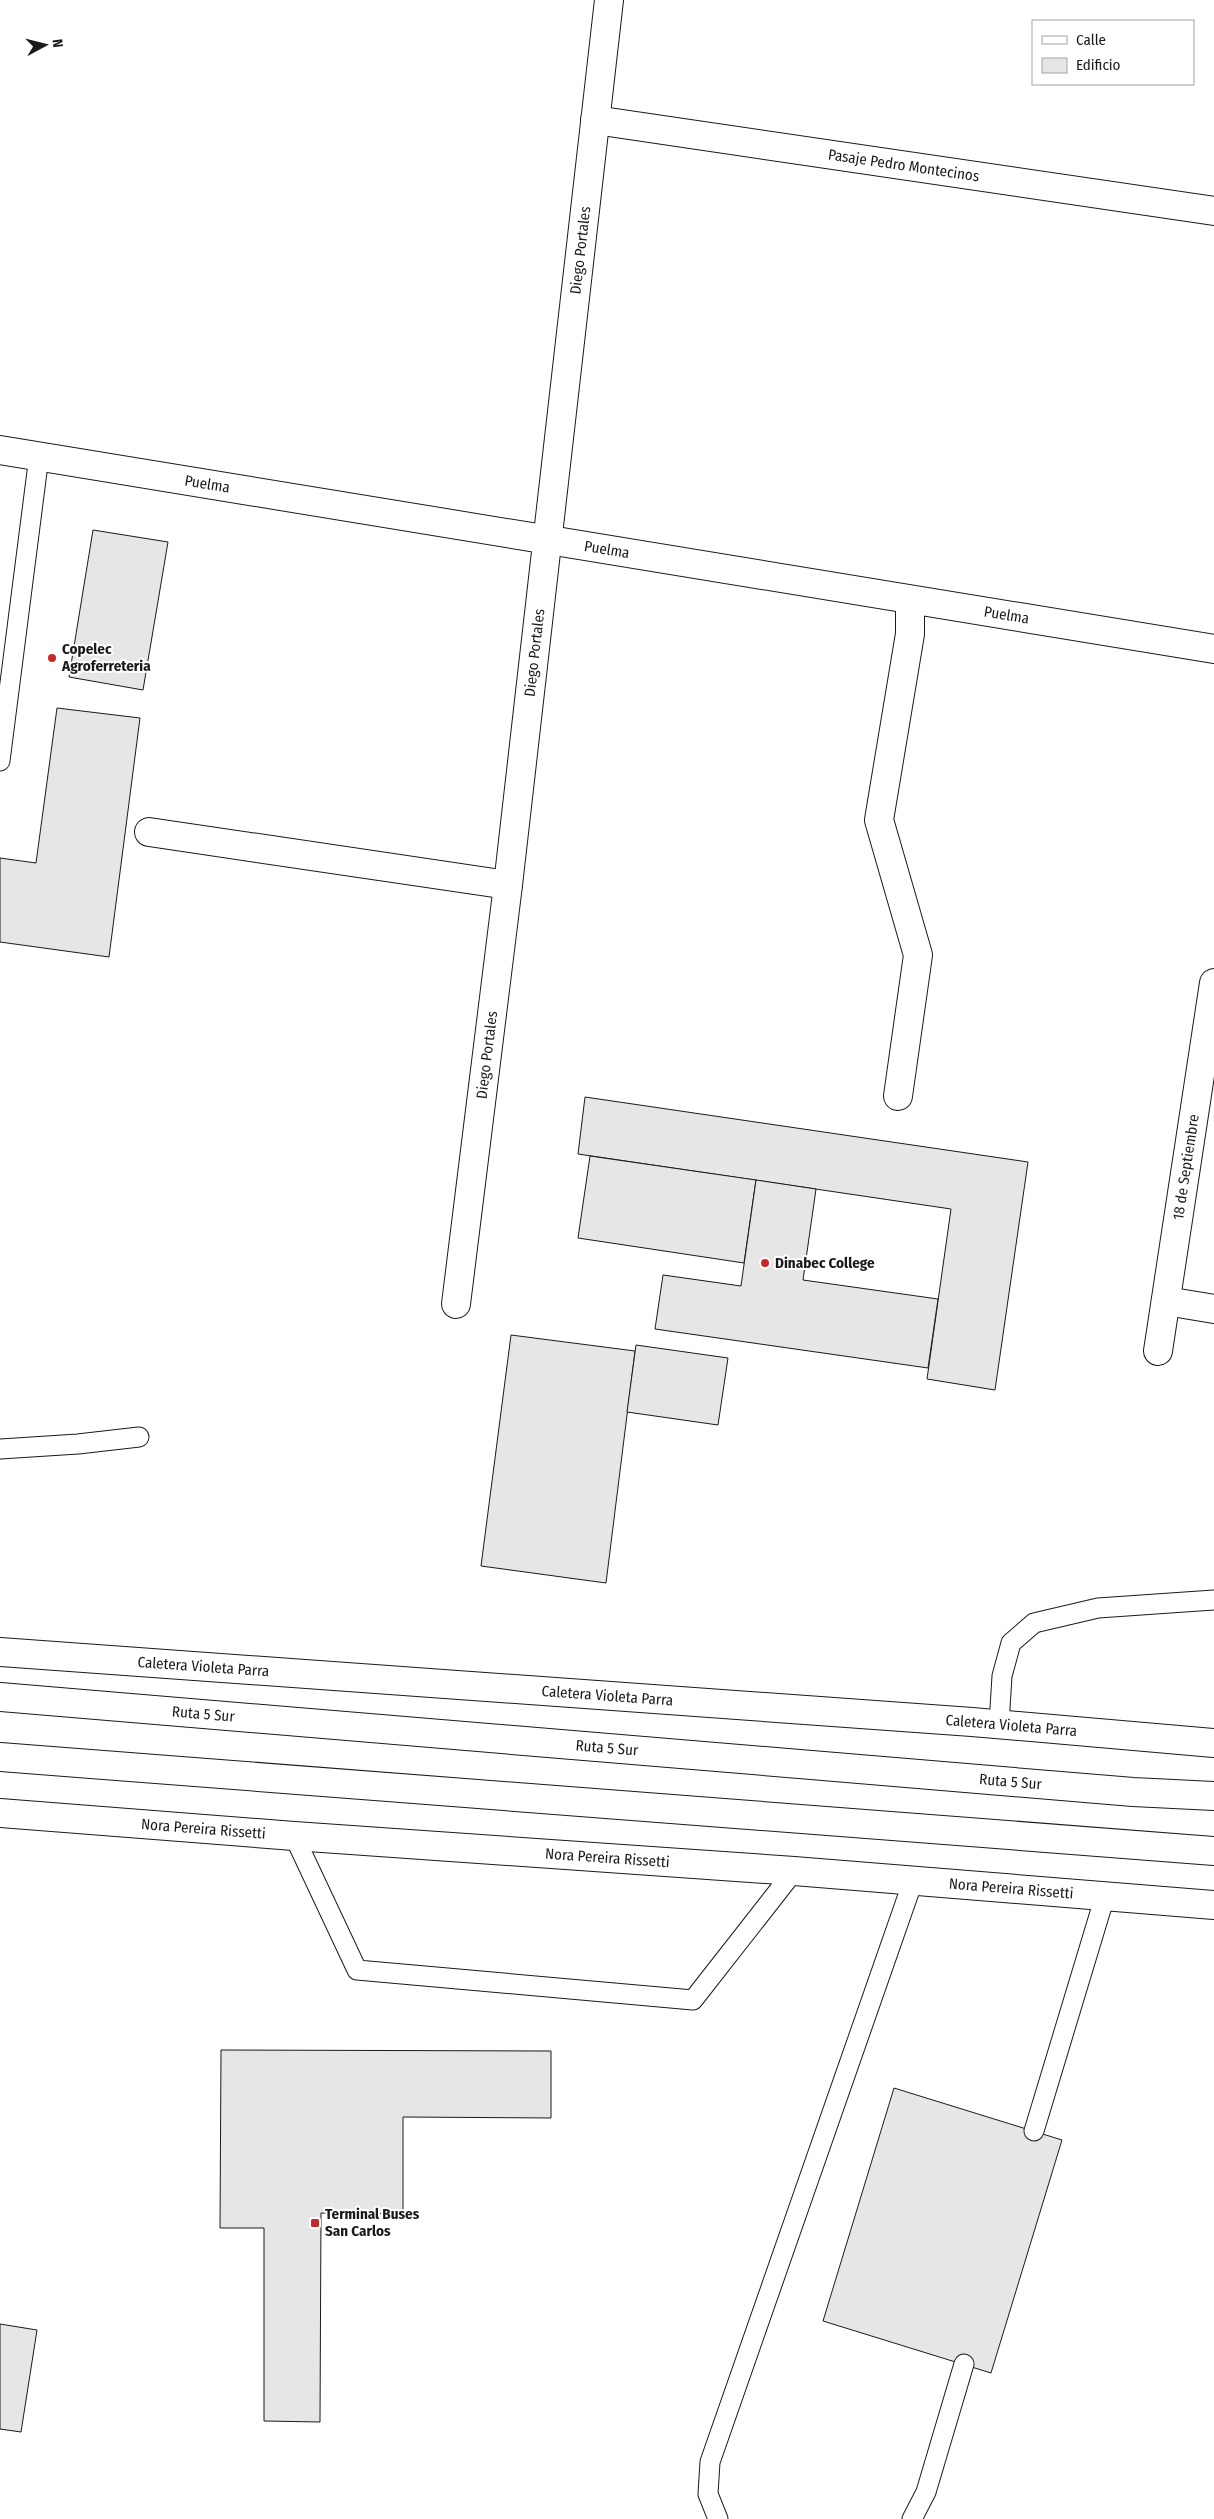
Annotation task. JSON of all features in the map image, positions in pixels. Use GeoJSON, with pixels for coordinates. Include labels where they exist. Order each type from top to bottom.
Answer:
{"type":"FeatureCollection","features":[{"type":"Feature","properties":{"kind":"main road","name":"Diego Portales"},"geometry":{"type":"LineString","coordinates":[[456,1304],[508,885],[609,0]]}},
{"type":"Feature","properties":{"kind":"main road","name":"Pasaje Pedro Montecinos"},"geometry":{"type":"LineString","coordinates":[[595,120],[1214,211]]}},
{"type":"Feature","properties":{"kind":"main road","name":"Puelma"},"geometry":{"type":"LineString","coordinates":[[0,450],[547,538],[910,601],[1214,649]]}},
{"type":"Feature","properties":{"kind":"main road"},"geometry":{"type":"LineString","coordinates":[[898,1096],[918,955],[879,820],[910,634],[910,601]]}},
{"type":"Feature","properties":{"kind":"main road"},"geometry":{"type":"LineString","coordinates":[[149,832],[508,885]]}},
{"type":"Feature","properties":{"kind":"main road","name":"18 de Septiembre"},"geometry":{"type":"LineString","coordinates":[[1158,1351],[1214,983]]}},
{"type":"Feature","properties":{"kind":"main road"},"geometry":{"type":"LineString","coordinates":[[1166,1301],[1214,1309]]}},
{"type":"Feature","properties":{"kind":"main road","name":"Caletera Violeta Parra"},"geometry":{"type":"LineString","coordinates":[[0,1652],[999,1724],[1214,1743]]}},
{"type":"Feature","properties":{"kind":"main road","name":"Ruta 5 Sur"},"geometry":{"type":"LineString","coordinates":[[0,1696],[1133,1792],[1214,1796]]}},
{"type":"Feature","properties":{"kind":"main road"},"geometry":{"type":"LineString","coordinates":[[0,1757],[1214,1851]]}},
{"type":"Feature","properties":{"kind":"main road","name":"Nora Pereira Rissetti"},"geometry":{"type":"LineString","coordinates":[[0,1813],[294,1836],[794,1871],[1214,1905]]}},
{"type":"Feature","properties":{"kind":"lane"},"geometry":{"type":"LineString","coordinates":[[0,761],[3,717],[39,456]]}},
{"type":"Feature","properties":{"kind":"lane"},"geometry":{"type":"LineString","coordinates":[[0,1449],[78,1444],[139,1437]]}},
{"type":"Feature","properties":{"kind":"lane"},"geometry":{"type":"LineString","coordinates":[[999,1724],[1002,1676],[1011,1643],[1034,1623],[1098,1608],[1214,1600]]}},
{"type":"Feature","properties":{"kind":"lane"},"geometry":{"type":"LineString","coordinates":[[294,1836],[357,1970],[693,2000],[794,1871]]}},
{"type":"Feature","properties":{"kind":"lane"},"geometry":{"type":"LineString","coordinates":[[718,2519],[708,2494],[710,2462],[913,1881]]}},
{"type":"Feature","properties":{"kind":"lane"},"geometry":{"type":"LineString","coordinates":[[1034,2131],[1105,1896]]}},
{"type":"Feature","properties":{"kind":"lane"},"geometry":{"type":"LineString","coordinates":[[912,2519],[926,2492],[964,2364]]}},
{"type":"Feature","properties":{"kind":"building"},"geometry":{"type":"Polygon","coordinates":[[[93,530],[168,542],[143,690],[69,677],[93,530]]]}},
{"type":"Feature","properties":{"kind":"building"},"geometry":{"type":"Polygon","coordinates":[[[57,708],[140,718],[109,957],[0,942],[0,858],[36,863],[57,708]]]}},
{"type":"Feature","properties":{"kind":"building"},"geometry":{"type":"Polygon","coordinates":[[[585,1097],[1028,1162],[995,1390],[927,1379],[951,1209],[578,1154],[585,1097]]]}},
{"type":"Feature","properties":{"kind":"building"},"geometry":{"type":"Polygon","coordinates":[[[590,1156],[756,1180],[744,1263],[578,1238],[590,1156]]]}},
{"type":"Feature","properties":{"kind":"building"},"geometry":{"type":"Polygon","coordinates":[[[756,1180],[816,1189],[803,1280],[938,1299],[928,1368],[655,1329],[663,1275],[741,1286],[756,1180]]]}},
{"type":"Feature","properties":{"kind":"building"},"geometry":{"type":"Polygon","coordinates":[[[511,1335],[635,1351],[606,1583],[481,1566],[511,1335]]]}},
{"type":"Feature","properties":{"kind":"building"},"geometry":{"type":"Polygon","coordinates":[[[636,1345],[728,1358],[718,1425],[627,1412],[636,1345]]]}},
{"type":"Feature","properties":{"kind":"building"},"geometry":{"type":"Polygon","coordinates":[[[221,2050],[551,2051],[551,2118],[403,2117],[403,2214],[321,2213],[320,2422],[264,2421],[264,2228],[220,2228],[221,2050]]]}},
{"type":"Feature","properties":{"kind":"building"},"geometry":{"type":"Polygon","coordinates":[[[894,2088],[1062,2140],[991,2373],[823,2321],[894,2088]]]}},
{"type":"Feature","properties":{"kind":"building"},"geometry":{"type":"Polygon","coordinates":[[[0,2324],[37,2330],[21,2432],[0,2429],[0,2324]]]}},
{"type":"Feature","properties":{"kind":"place","name":"Copelec Agroferreteria"},"geometry":{"type":"Point","coordinates":[52,658]}},
{"type":"Feature","properties":{"kind":"place","name":"Dinabec College"},"geometry":{"type":"Point","coordinates":[765,1263]}},
{"type":"Feature","properties":{"kind":"place","name":"Terminal Buses San Carlos"},"geometry":{"type":"Point","coordinates":[315,2223]}}]}
